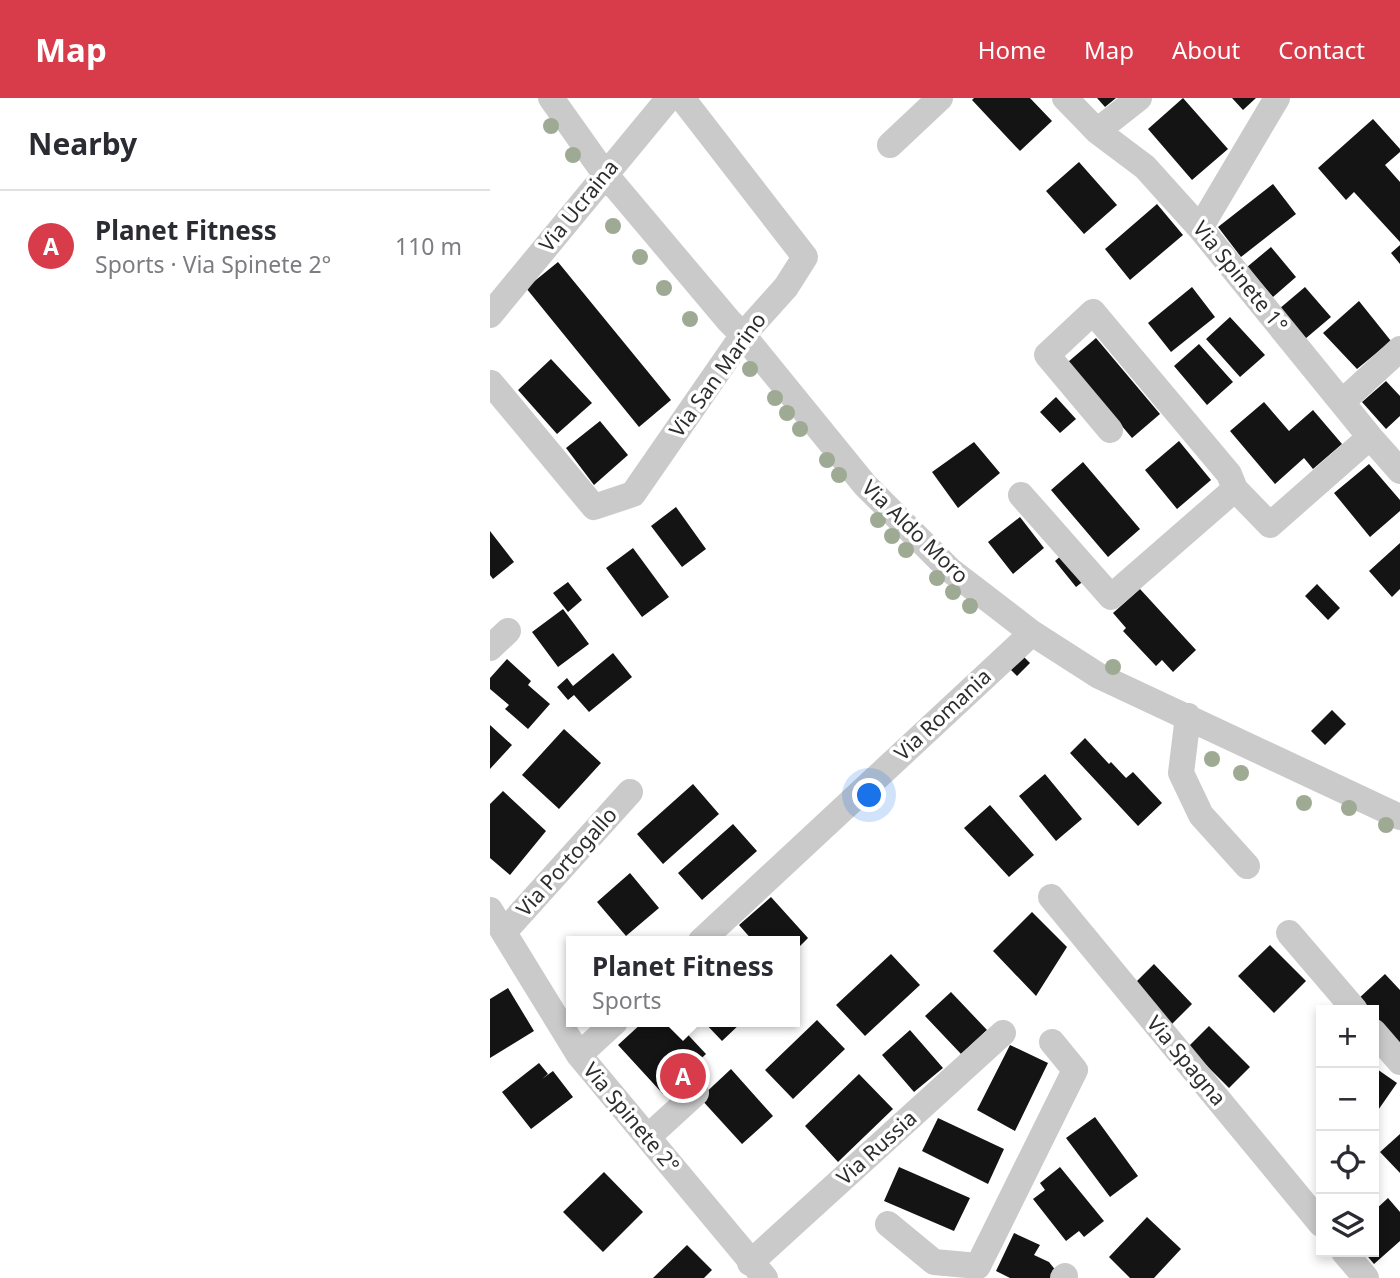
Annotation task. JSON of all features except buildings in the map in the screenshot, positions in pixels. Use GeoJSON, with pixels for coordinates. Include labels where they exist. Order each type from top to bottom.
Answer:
{"type":"FeatureCollection","features":[{"type":"Feature","properties":{"kind":"street","name":"Via Aldo Moro"},"geometry":{"type":"LineString","coordinates":[[551,98],[605,174],[743,335],[865,485],[950,570],[1032,633],[1099,676],[1400,817]]}},
{"type":"Feature","properties":{"kind":"street","name":"Via Ucraina"},"geometry":{"type":"LineString","coordinates":[[490,315],[669,98]]}},
{"type":"Feature","properties":{"kind":"street","name":"Via San Marino"},"geometry":{"type":"LineString","coordinates":[[491,383],[594,507],[633,494],[743,335],[786,287],[804,257],[682,98]]}},
{"type":"Feature","properties":{"kind":"street"},"geometry":{"type":"LineString","coordinates":[[890,145],[940,98]]}},
{"type":"Feature","properties":{"kind":"street","name":"Via Spinete 1°"},"geometry":{"type":"LineString","coordinates":[[1065,98],[1097,131],[1145,167],[1200,228],[1400,471]]}},
{"type":"Feature","properties":{"kind":"street"},"geometry":{"type":"LineString","coordinates":[[1097,131],[1139,98]]}},
{"type":"Feature","properties":{"kind":"street"},"geometry":{"type":"LineString","coordinates":[[1200,228],[1277,98]]}},
{"type":"Feature","properties":{"kind":"street"},"geometry":{"type":"LineString","coordinates":[[1110,430],[1046,355],[1093,312],[1229,474],[1236,489],[1270,525],[1370,437]]}},
{"type":"Feature","properties":{"kind":"street"},"geometry":{"type":"LineString","coordinates":[[1342,402],[1400,349]]}},
{"type":"Feature","properties":{"kind":"street"},"geometry":{"type":"LineString","coordinates":[[1021,495],[1111,597],[1236,489]]}},
{"type":"Feature","properties":{"kind":"street","name":"Via Romania"},"geometry":{"type":"LineString","coordinates":[[706,936],[1032,633]]}},
{"type":"Feature","properties":{"kind":"street"},"geometry":{"type":"LineString","coordinates":[[1188,716],[1181,773],[1201,815],[1247,866]]}},
{"type":"Feature","properties":{"kind":"street","name":"Via Portogallo"},"geometry":{"type":"LineString","coordinates":[[497,921],[631,792]]}},
{"type":"Feature","properties":{"kind":"street","name":"Via Spagna"},"geometry":{"type":"LineString","coordinates":[[1051,897],[1316,1218]]}},
{"type":"Feature","properties":{"kind":"street","name":"Via Spinete 2°"},"geometry":{"type":"LineString","coordinates":[[497,921],[579,1055],[757,1270]]}},
{"type":"Feature","properties":{"kind":"street"},"geometry":{"type":"LineString","coordinates":[[1289,933],[1351,1005]]}},
{"type":"Feature","properties":{"kind":"street"},"geometry":{"type":"LineString","coordinates":[[579,1055],[610,1027]]}},
{"type":"Feature","properties":{"kind":"street","name":"Via Russia"},"geometry":{"type":"LineString","coordinates":[[757,1270],[1003,1033]]}},
{"type":"Feature","properties":{"kind":"street"},"geometry":{"type":"LineString","coordinates":[[1379,1038],[1400,1062]]}},
{"type":"Feature","properties":{"kind":"street"},"geometry":{"type":"LineString","coordinates":[[888,1224],[933,1273],[978,1266],[1076,1070],[1052,1042]]}},
{"type":"Feature","properties":{"kind":"street"},"geometry":{"type":"LineString","coordinates":[[648,1138],[696,1093]]}},
{"type":"Feature","properties":{"kind":"street"},"geometry":{"type":"LineString","coordinates":[[1348,1257],[1366,1278]]}},
{"type":"Feature","properties":{"kind":"place","name":"Planet Fitness"},"geometry":{"type":"Point","coordinates":[683,1076]}}]}
